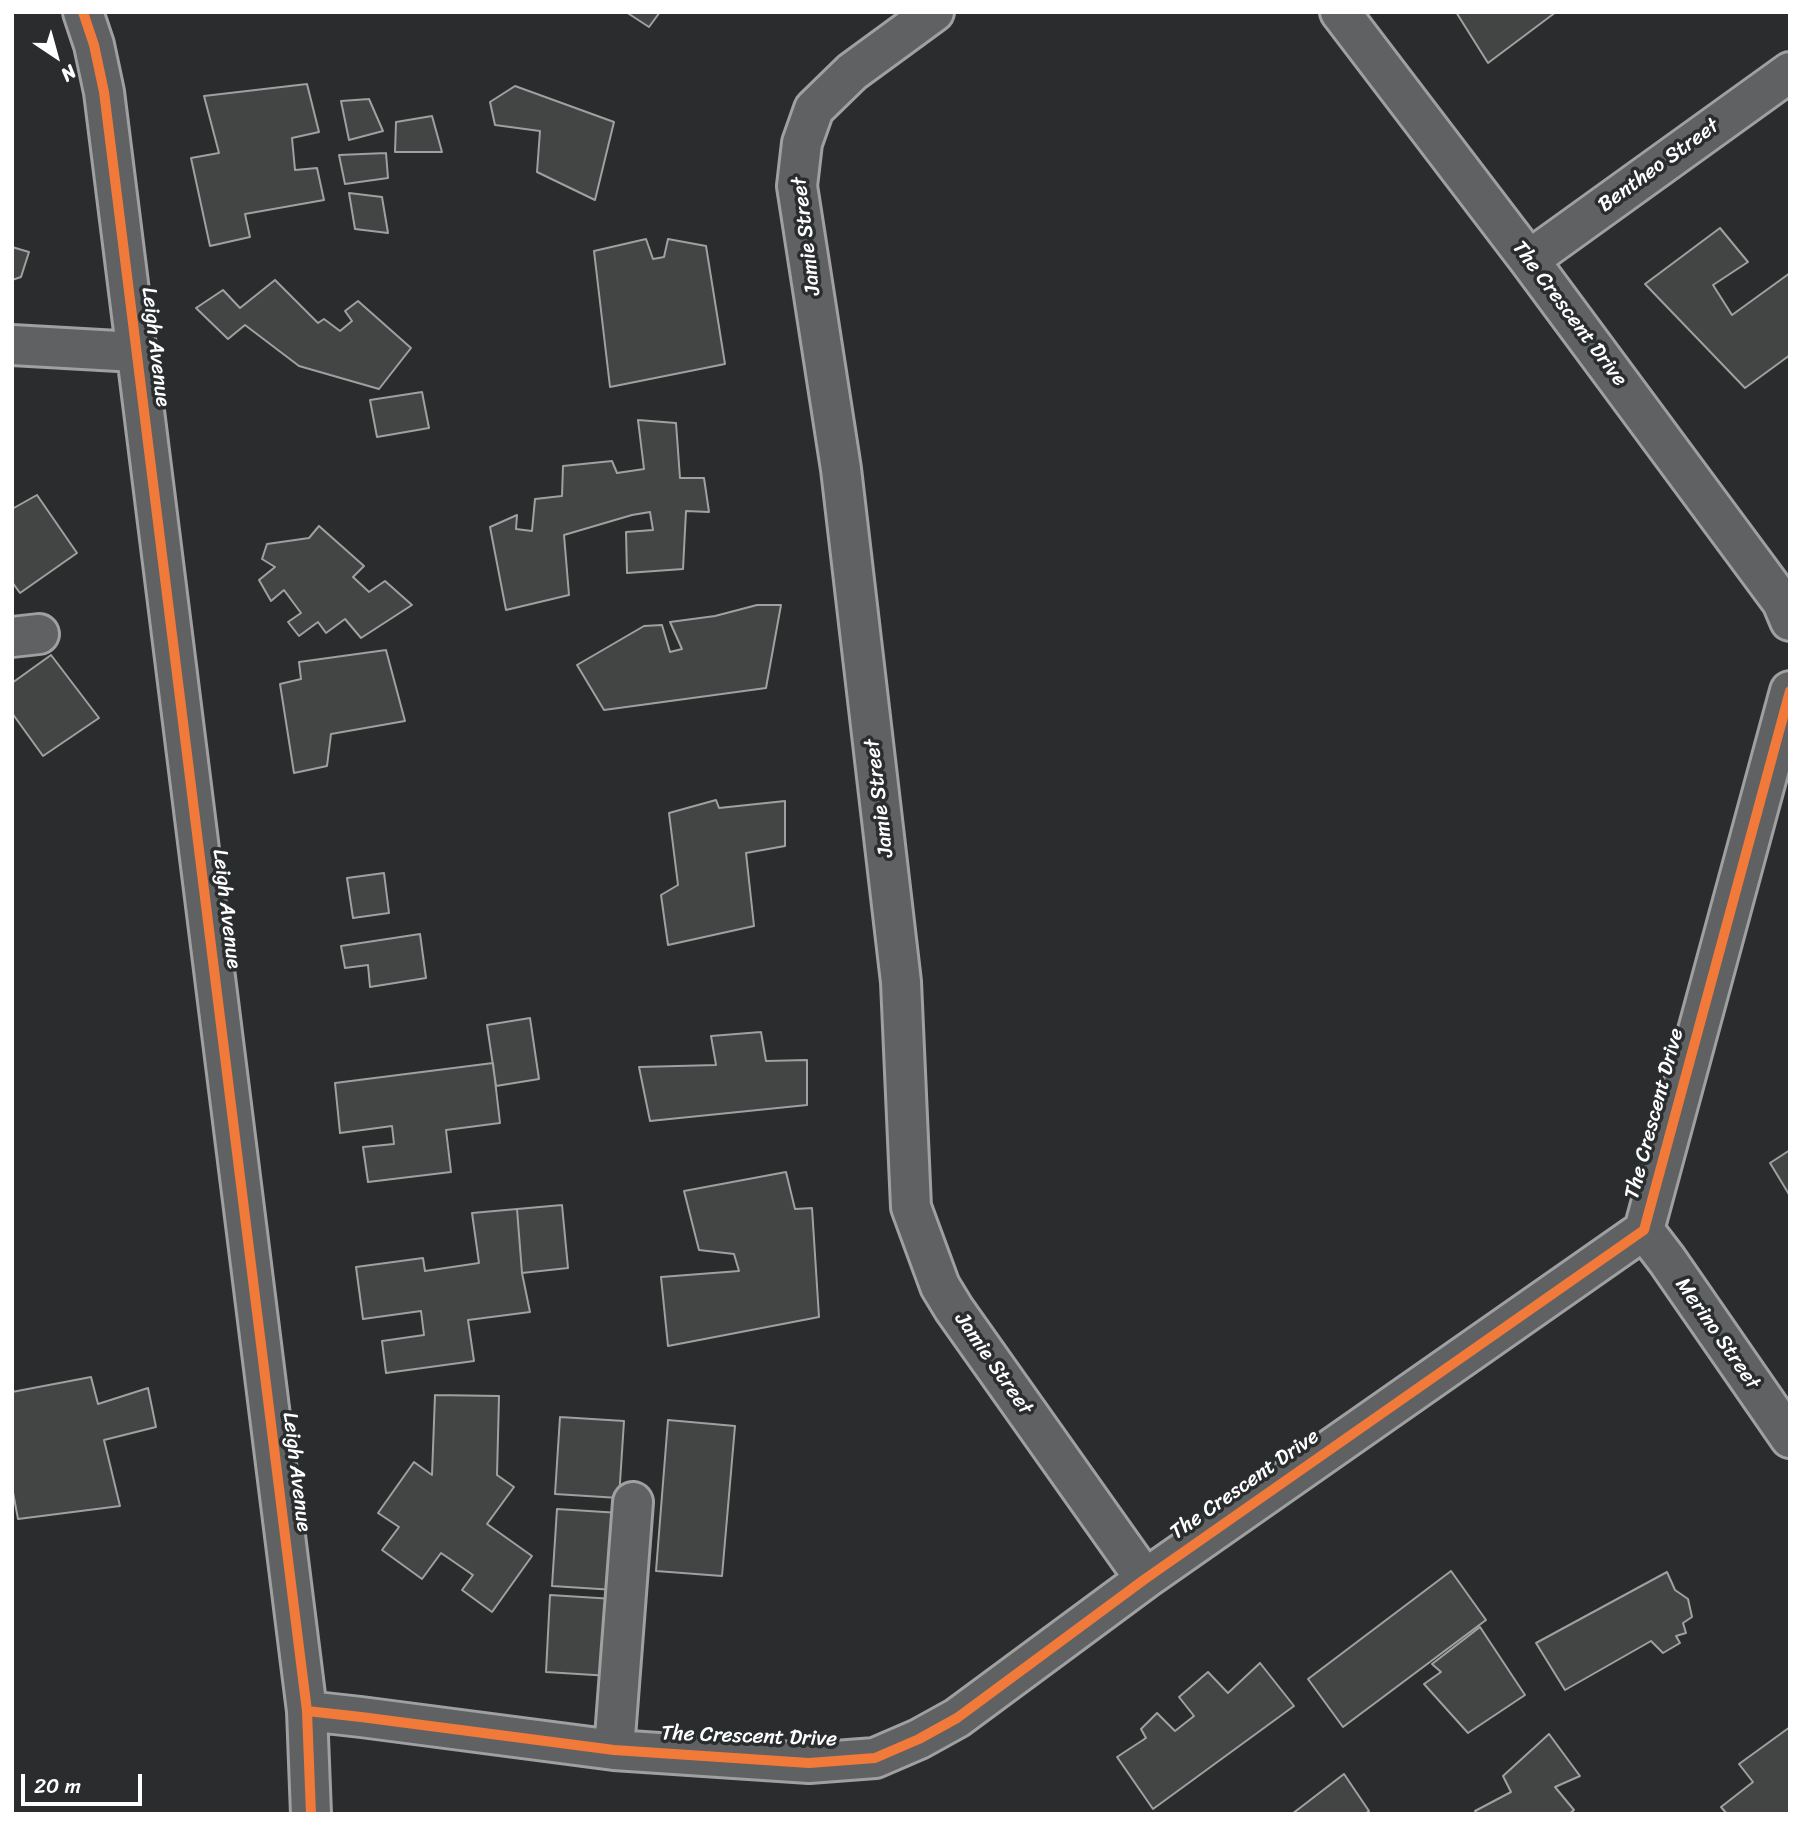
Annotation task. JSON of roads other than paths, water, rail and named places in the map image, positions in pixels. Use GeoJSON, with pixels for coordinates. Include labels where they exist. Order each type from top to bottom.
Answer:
{"type":"FeatureCollection","features":[{"type":"Feature","properties":{"kind":"street","name":"Leigh Avenue"},"geometry":{"type":"LineString","coordinates":[[83,12],[94,44],[104,92],[307,1711],[311,1814]]}},
{"type":"Feature","properties":{"kind":"street","name":"Jamie Street"},"geometry":{"type":"LineString","coordinates":[[934,12],[852,72],[814,109],[802,143],[797,186],[841,469],[901,982],[911,1208],[940,1286],[1145,1579]]}},
{"type":"Feature","properties":{"kind":"street","name":"The Crescent Drive"},"geometry":{"type":"LineString","coordinates":[[1340,12],[1529,260],[1782,602],[1790,621]]}},
{"type":"Feature","properties":{"kind":"street","name":"Bentheo Street"},"geometry":{"type":"LineString","coordinates":[[1529,260],[1790,72]]}},
{"type":"Feature","properties":{"kind":"street"},"geometry":{"type":"LineString","coordinates":[[12,345],[136,352]]}},
{"type":"Feature","properties":{"kind":"street","name":"The Crescent Drive"},"geometry":{"type":"LineString","coordinates":[[307,1711],[614,1750],[809,1763],[875,1758],[919,1739],[957,1718],[1145,1579],[1644,1230],[1790,691]]}},
{"type":"Feature","properties":{"kind":"street","name":"Merino Street"},"geometry":{"type":"LineString","coordinates":[[1644,1230],[1790,1438]]}},
{"type":"Feature","properties":{"kind":"street"},"geometry":{"type":"LineString","coordinates":[[614,1750],[633,1502]]}}]}
